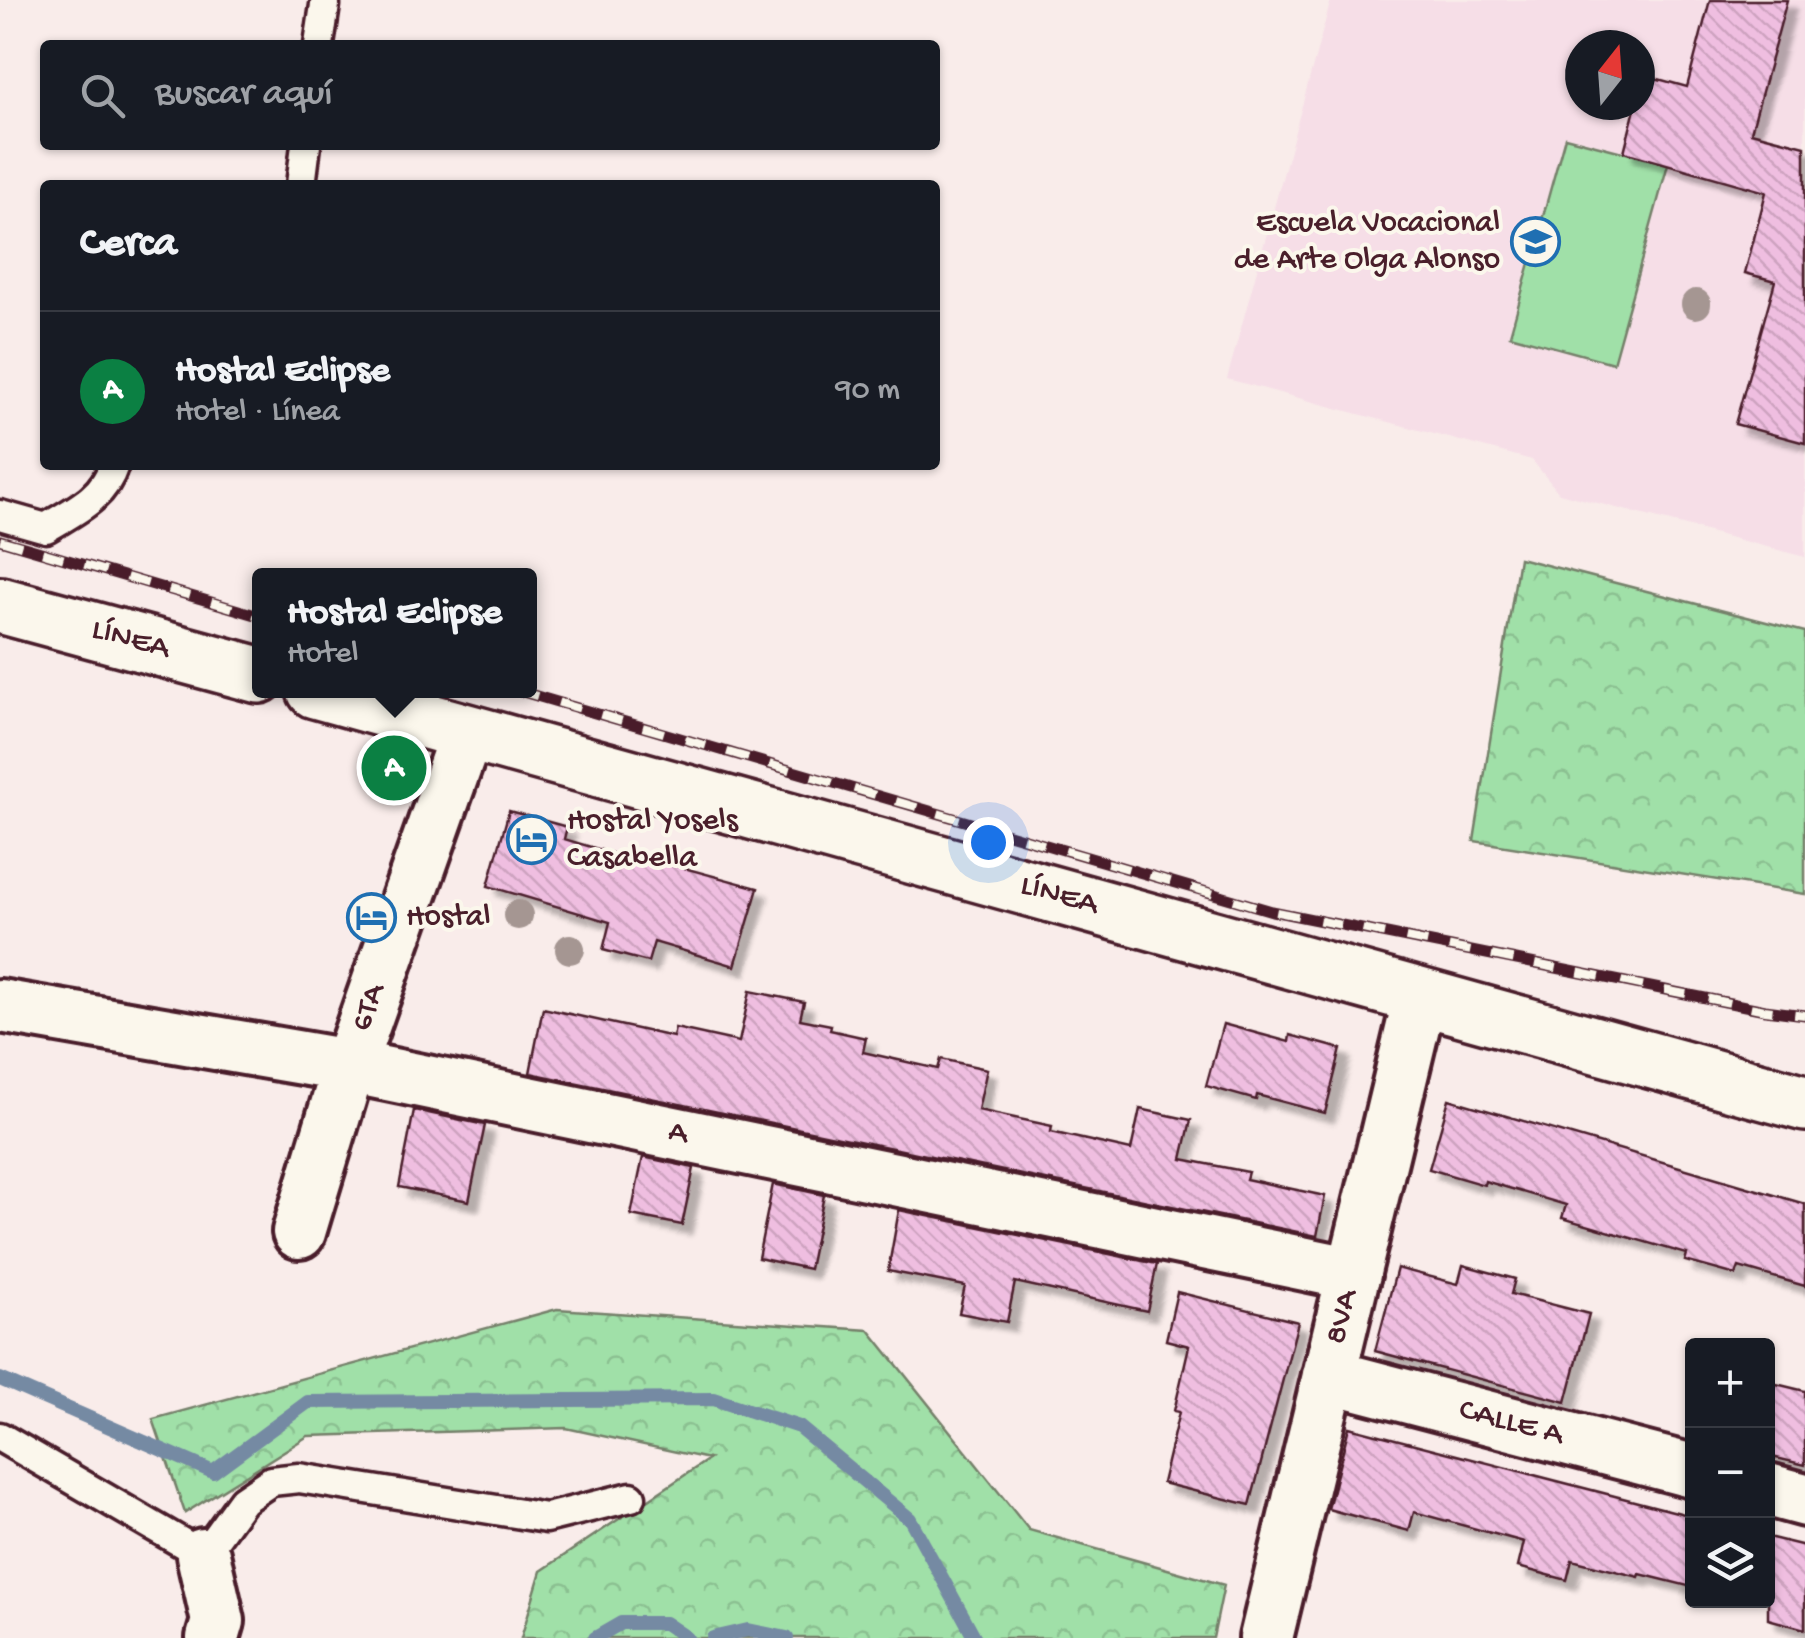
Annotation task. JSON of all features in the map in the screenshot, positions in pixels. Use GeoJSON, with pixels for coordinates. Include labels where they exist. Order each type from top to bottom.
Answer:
{"type":"FeatureCollection","features":[{"type":"Feature","properties":{"kind":"main road","name":"LÍNEA"},"geometry":{"type":"LineString","coordinates":[[0,604],[252,673]]}},
{"type":"Feature","properties":{"kind":"main road","name":"LÍNEA"},"geometry":{"type":"LineString","coordinates":[[344,698],[1805,1103]]}},
{"type":"Feature","properties":{"kind":"street","name":"6TA"},"geometry":{"type":"LineString","coordinates":[[299,1232],[349,1066],[467,732]]}},
{"type":"Feature","properties":{"kind":"street","name":"8VA"},"geometry":{"type":"LineString","coordinates":[[1266,1638],[1420,997]]}},
{"type":"Feature","properties":{"kind":"street","name":"A"},"geometry":{"type":"LineString","coordinates":[[0,1006],[349,1066],[1354,1274]]}},
{"type":"Feature","properties":{"kind":"street","name":"CALLE A"},"geometry":{"type":"LineString","coordinates":[[1329,1376],[1685,1469]]}},
{"type":"Feature","properties":{"kind":"street"},"geometry":{"type":"LineString","coordinates":[[1775,1492],[1805,1500]]}},
{"type":"Feature","properties":{"kind":"street"},"geometry":{"type":"LineString","coordinates":[[204,1555],[218,1620],[213,1638]]}},
{"type":"Feature","properties":{"kind":"lane"},"geometry":{"type":"LineString","coordinates":[[320,40],[325,5]]}},
{"type":"Feature","properties":{"kind":"lane"},"geometry":{"type":"LineString","coordinates":[[301,180],[305,150]]}},
{"type":"Feature","properties":{"kind":"lane"},"geometry":{"type":"LineString","coordinates":[[0,515],[46,528],[90,501],[109,481],[112,470]]}},
{"type":"Feature","properties":{"kind":"lane"},"geometry":{"type":"LineString","coordinates":[[0,1437],[204,1555],[242,1500],[271,1481],[299,1478],[546,1518],[631,1498]]}},
{"type":"Feature","properties":{"kind":"shaded area","name":"Escuela Vocacional de Arte Olga Alonso"},"geometry":{"type":"Polygon","coordinates":[[[1331,0],[1805,0],[1805,557],[1559,493],[1532,460],[1227,379],[1331,0]]]}},
{"type":"Feature","properties":{"kind":"green space"},"geometry":{"type":"Polygon","coordinates":[[[1565,137],[1668,164],[1613,363],[1510,335],[1565,137]]]}},
{"type":"Feature","properties":{"kind":"green space"},"geometry":{"type":"Polygon","coordinates":[[[1519,558],[1805,632],[1805,894],[1474,841],[1519,558]]]}},
{"type":"Feature","properties":{"kind":"green space"},"geometry":{"type":"Polygon","coordinates":[[[557,1309],[869,1330],[1029,1530],[1224,1585],[1213,1638],[521,1638],[541,1571],[709,1459],[566,1428],[308,1436],[185,1513],[153,1419],[557,1309]]]}},
{"type":"Feature","properties":{"kind":"building"},"geometry":{"type":"Polygon","coordinates":[[[1710,0],[1787,0],[1751,132],[1805,146],[1805,443],[1735,424],[1775,281],[1745,273],[1766,192],[1624,152],[1632,120],[1655,120],[1655,78],[1687,87],[1710,0]]]}},
{"type":"Feature","properties":{"kind":"building"},"geometry":{"type":"Polygon","coordinates":[[[509,811],[567,827],[564,839],[758,888],[735,966],[654,942],[648,962],[603,950],[610,922],[488,886],[509,811]]]}},
{"type":"Feature","properties":{"kind":"building"},"geometry":{"type":"Polygon","coordinates":[[[750,991],[804,1002],[800,1019],[866,1038],[863,1052],[938,1069],[941,1059],[987,1069],[978,1110],[1052,1126],[1051,1132],[1131,1150],[1140,1109],[1191,1120],[1182,1159],[1248,1172],[1246,1179],[1325,1196],[1317,1236],[530,1073],[543,1008],[673,1037],[675,1028],[739,1042],[750,991]]]}},
{"type":"Feature","properties":{"kind":"building"},"geometry":{"type":"Polygon","coordinates":[[[1223,1024],[1289,1042],[1290,1035],[1341,1049],[1325,1113],[1206,1086],[1223,1024]]]}},
{"type":"Feature","properties":{"kind":"building"},"geometry":{"type":"Polygon","coordinates":[[[1449,1099],[1805,1204],[1805,1286],[1739,1267],[1736,1275],[1685,1261],[1687,1254],[1562,1218],[1566,1205],[1429,1169],[1449,1099]]]}},
{"type":"Feature","properties":{"kind":"building"},"geometry":{"type":"Polygon","coordinates":[[[414,1110],[485,1125],[469,1201],[399,1187],[414,1110]]]}},
{"type":"Feature","properties":{"kind":"building"},"geometry":{"type":"Polygon","coordinates":[[[643,1157],[694,1168],[682,1225],[631,1215],[643,1157]]]}},
{"type":"Feature","properties":{"kind":"building"},"geometry":{"type":"Polygon","coordinates":[[[773,1184],[824,1195],[809,1269],[758,1258],[773,1184]]]}},
{"type":"Feature","properties":{"kind":"building"},"geometry":{"type":"Polygon","coordinates":[[[899,1210],[1157,1264],[1147,1311],[1015,1282],[1007,1322],[959,1313],[965,1286],[888,1271],[899,1210]]]}},
{"type":"Feature","properties":{"kind":"building"},"geometry":{"type":"Polygon","coordinates":[[[1463,1265],[1515,1279],[1511,1294],[1589,1314],[1566,1402],[1375,1351],[1397,1268],[1458,1284],[1463,1265]]]}},
{"type":"Feature","properties":{"kind":"building"},"geometry":{"type":"Polygon","coordinates":[[[1177,1292],[1298,1322],[1250,1505],[1162,1483],[1189,1346],[1166,1340],[1177,1292]]]}},
{"type":"Feature","properties":{"kind":"building"},"geometry":{"type":"Polygon","coordinates":[[[1775,1384],[1805,1391],[1805,1465],[1775,1458],[1775,1384]]]}},
{"type":"Feature","properties":{"kind":"building"},"geometry":{"type":"Polygon","coordinates":[[[1349,1427],[1685,1514],[1685,1585],[1572,1560],[1567,1580],[1518,1567],[1524,1542],[1414,1512],[1409,1531],[1328,1509],[1349,1427]]]}},
{"type":"Feature","properties":{"kind":"building"},"geometry":{"type":"Polygon","coordinates":[[[1775,1539],[1805,1546],[1805,1629],[1768,1619],[1768,1608],[1775,1608],[1775,1539]]]}},
{"type":"Feature","properties":{"kind":"waterway"},"geometry":{"type":"LineString","coordinates":[[0,1379],[213,1472],[308,1402],[714,1399],[799,1427],[910,1519],[975,1638]]}},
{"type":"Feature","properties":{"kind":"waterway"},"geometry":{"type":"LineString","coordinates":[[595,1638],[621,1623],[665,1623],[687,1638]]}},
{"type":"Feature","properties":{"kind":"waterway"},"geometry":{"type":"LineString","coordinates":[[713,1638],[748,1630],[787,1638]]}},
{"type":"Feature","properties":{"kind":"railway"},"geometry":{"type":"LineString","coordinates":[[0,540],[252,614]]}},
{"type":"Feature","properties":{"kind":"railway"},"geometry":{"type":"LineString","coordinates":[[537,696],[1272,911],[1805,1015]]}},
{"type":"Feature","properties":{"kind":"place","name":"Escuela Vocacional de Arte Olga Alonso"},"geometry":{"type":"Point","coordinates":[1535,242]}},
{"type":"Feature","properties":{"kind":"place","name":"Hostal Eclipse"},"geometry":{"type":"Point","coordinates":[394,768]}},
{"type":"Feature","properties":{"kind":"place","name":"Hostal Yosels Casabella"},"geometry":{"type":"Point","coordinates":[532,840]}},
{"type":"Feature","properties":{"kind":"place","name":"Hostal"},"geometry":{"type":"Point","coordinates":[371,918]}}]}
